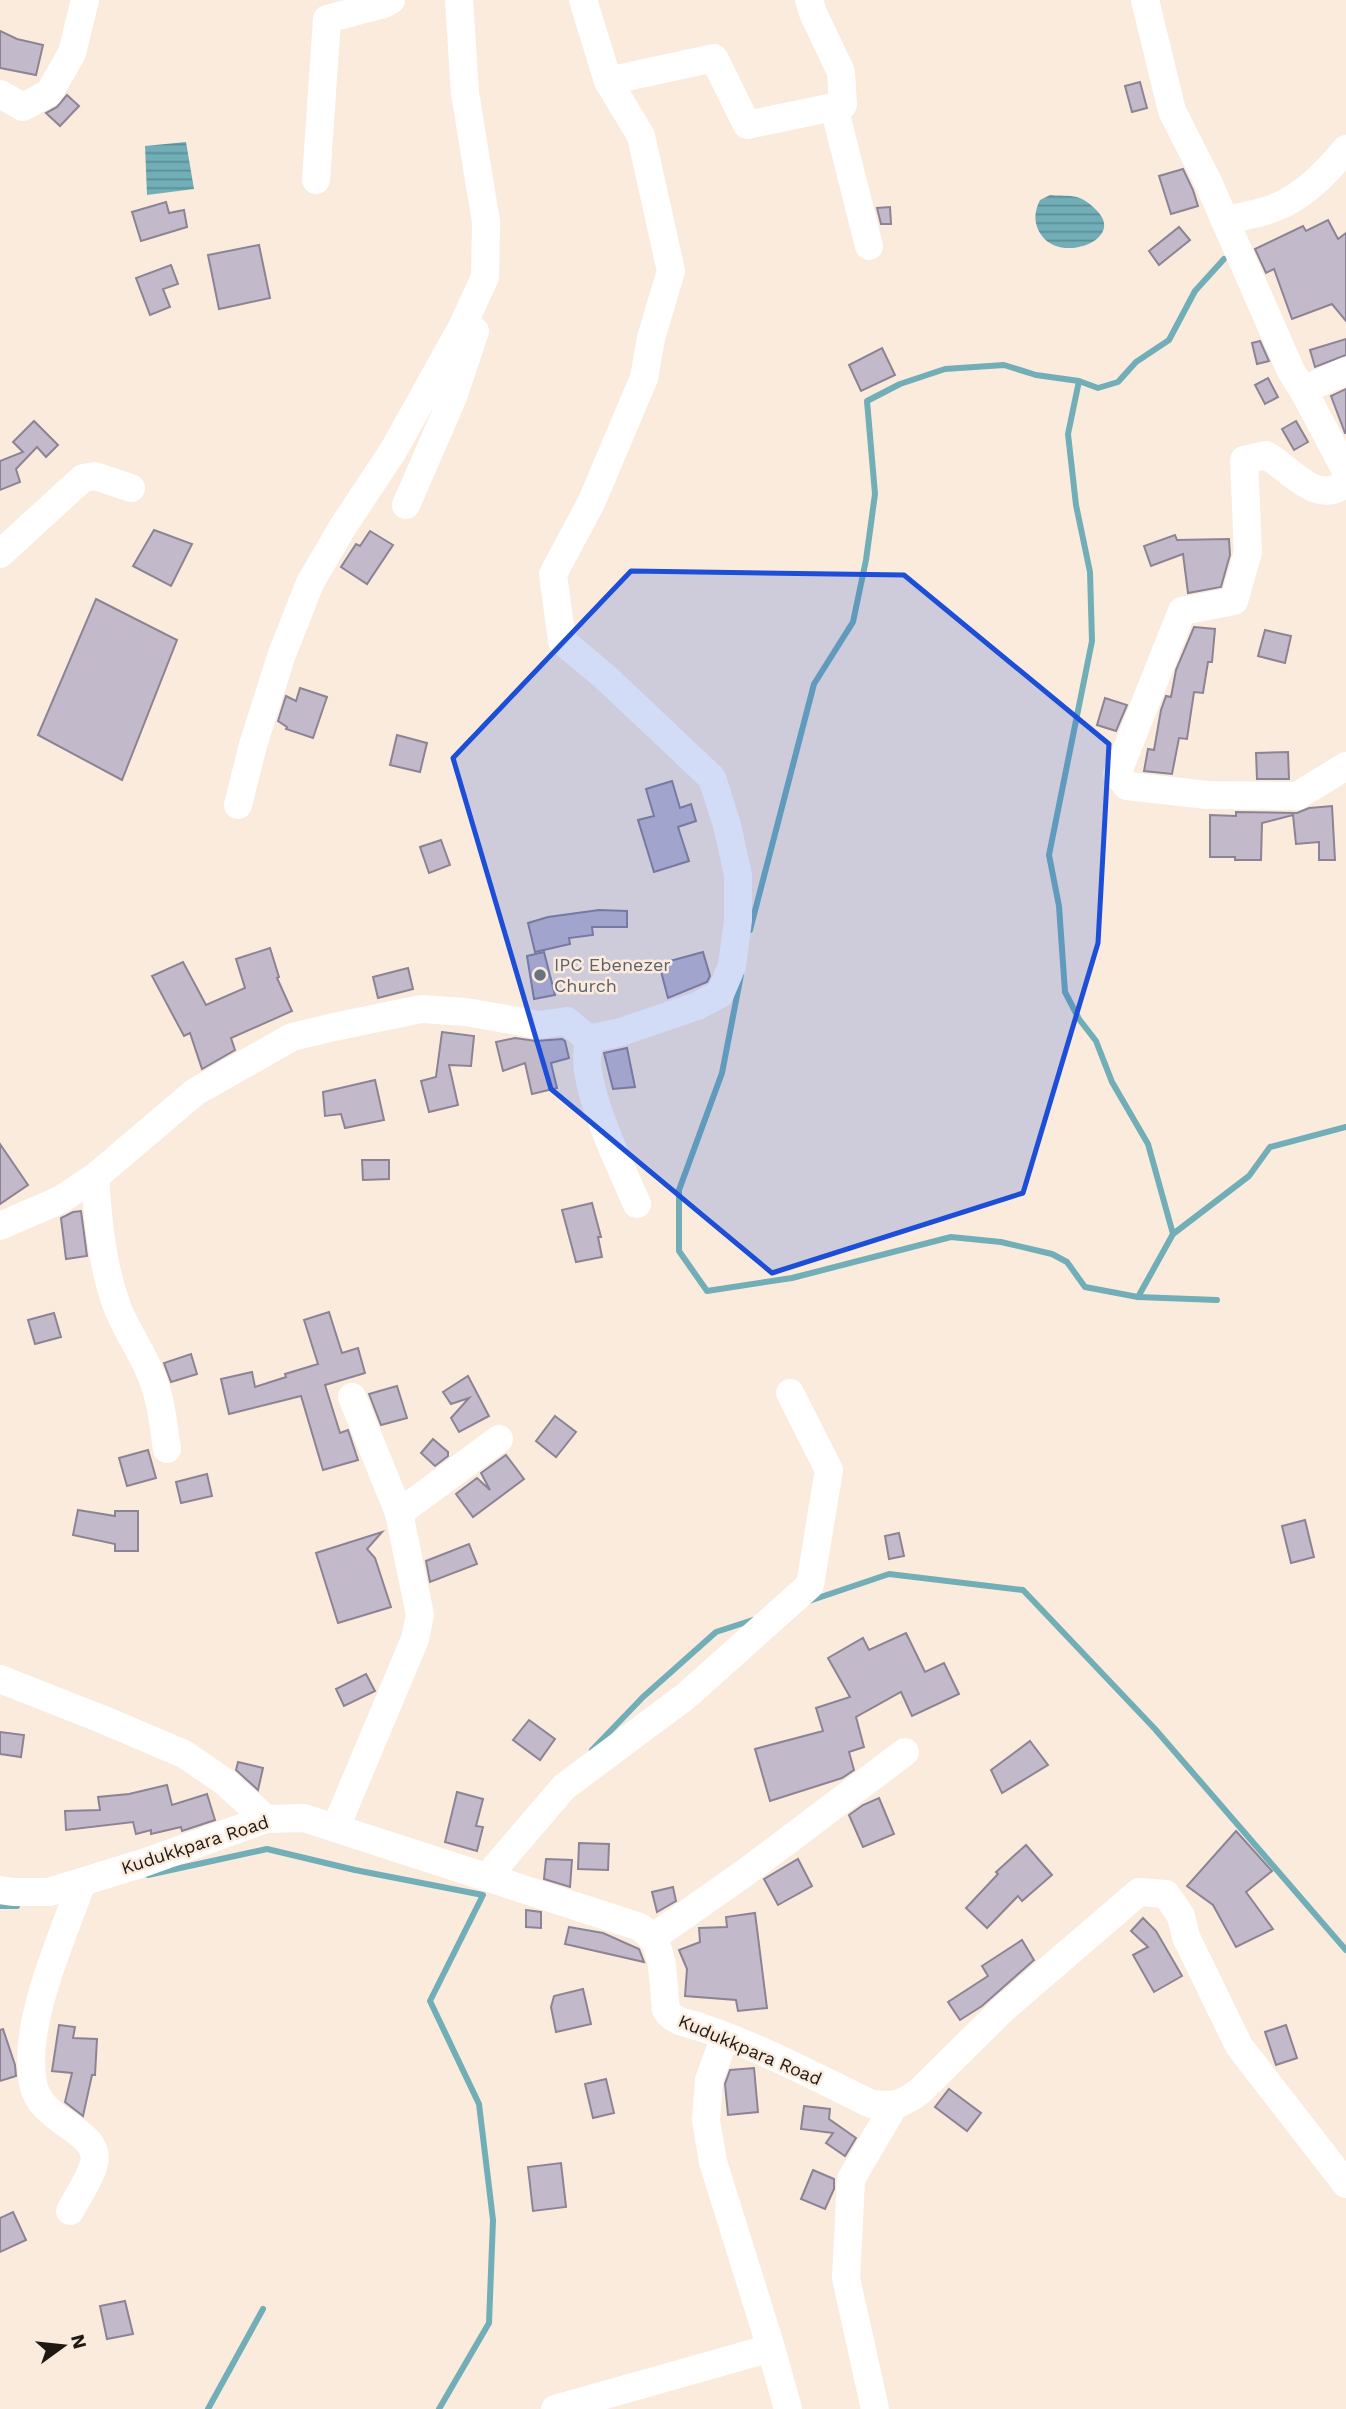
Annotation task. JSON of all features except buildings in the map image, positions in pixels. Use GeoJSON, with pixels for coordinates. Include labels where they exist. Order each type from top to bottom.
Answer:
{"type":"FeatureCollection","features":[{"type":"Feature","properties":{"kind":"street"},"geometry":{"type":"LineString","coordinates":[[0,94],[23,107],[49,93],[72,53],[85,0]]}},
{"type":"Feature","properties":{"kind":"street"},"geometry":{"type":"LineString","coordinates":[[316,180],[327,19],[391,0]]}},
{"type":"Feature","properties":{"kind":"street"},"geometry":{"type":"LineString","coordinates":[[406,505],[453,397],[475,332],[485,277],[486,222],[465,93],[459,0]]}},
{"type":"Feature","properties":{"kind":"street"},"geometry":{"type":"LineString","coordinates":[[583,0],[608,81],[641,136],[671,271],[651,338],[644,379],[591,503],[553,574],[562,640],[712,778],[727,825],[738,875],[738,920],[732,966],[720,994],[697,1006],[621,1032],[588,1039]]}},
{"type":"Feature","properties":{"kind":"street"},"geometry":{"type":"LineString","coordinates":[[608,81],[714,58],[747,125],[844,105],[841,72],[809,0]]}},
{"type":"Feature","properties":{"kind":"street"},"geometry":{"type":"LineString","coordinates":[[1145,0],[1172,111],[1226,221],[1291,371],[1346,471]]}},
{"type":"Feature","properties":{"kind":"street"},"geometry":{"type":"LineString","coordinates":[[834,107],[869,246]]}},
{"type":"Feature","properties":{"kind":"street"},"geometry":{"type":"LineString","coordinates":[[1226,221],[1275,208],[1300,194],[1325,173],[1346,149]]}},
{"type":"Feature","properties":{"kind":"street"},"geometry":{"type":"LineString","coordinates":[[238,805],[253,745],[282,654],[310,583],[342,528],[393,451],[462,327],[485,277]]}},
{"type":"Feature","properties":{"kind":"street"},"geometry":{"type":"LineString","coordinates":[[1303,390],[1346,371]]}},
{"type":"Feature","properties":{"kind":"street"},"geometry":{"type":"LineString","coordinates":[[1346,483],[1331,492],[1320,490],[1303,483],[1282,464],[1266,455],[1244,460],[1248,552],[1234,601],[1182,611],[1117,774],[1128,786],[1207,795],[1297,796],[1346,766]]}},
{"type":"Feature","properties":{"kind":"street"},"geometry":{"type":"LineString","coordinates":[[0,554],[82,478],[95,476],[131,488]]}},
{"type":"Feature","properties":{"kind":"street"},"geometry":{"type":"LineString","coordinates":[[0,1226],[60,1200],[95,1177],[195,1092],[292,1037],[421,1009],[466,1012],[539,1025],[567,1021],[588,1039],[588,1071],[595,1098],[637,1203]]}},
{"type":"Feature","properties":{"kind":"street"},"geometry":{"type":"LineString","coordinates":[[95,1177],[98,1222],[108,1273],[118,1309],[140,1351],[158,1395],[167,1449]]}},
{"type":"Feature","properties":{"kind":"street"},"geometry":{"type":"LineString","coordinates":[[487,1877],[564,1787],[686,1696],[810,1585],[830,1470],[790,1393]]}},
{"type":"Feature","properties":{"kind":"street"},"geometry":{"type":"LineString","coordinates":[[336,1827],[415,1639],[420,1615],[399,1513],[352,1397]]}},
{"type":"Feature","properties":{"kind":"street"},"geometry":{"type":"LineString","coordinates":[[399,1513],[499,1440]]}},
{"type":"Feature","properties":{"kind":"street"},"geometry":{"type":"LineString","coordinates":[[0,1679],[184,1754],[225,1782],[266,1819]]}},
{"type":"Feature","properties":{"kind":"street"},"geometry":{"type":"LineString","coordinates":[[652,1938],[746,1872],[905,1752]]}},
{"type":"Feature","properties":{"kind":"street","name":"Kudukkpara Road"},"geometry":{"type":"LineString","coordinates":[[0,1890],[50,1892],[266,1819],[303,1818],[640,1927],[652,1938],[660,1958],[666,2010],[669,2015],[725,2036],[871,2104],[894,2106]]}},
{"type":"Feature","properties":{"kind":"street"},"geometry":{"type":"LineString","coordinates":[[70,2211],[95,2162],[92,2147],[87,2138],[48,2111],[38,2100],[33,2084],[31,2052],[40,2005],[82,1882]]}},
{"type":"Feature","properties":{"kind":"street"},"geometry":{"type":"LineString","coordinates":[[876,2409],[846,2278],[852,2179],[894,2106],[906,2102],[920,2091],[1003,2008],[1139,1892],[1166,1894],[1181,1916],[1186,1937],[1238,2046],[1346,2184]]}},
{"type":"Feature","properties":{"kind":"street"},"geometry":{"type":"LineString","coordinates":[[725,2036],[709,2080],[706,2121],[713,2162],[788,2409]]}},
{"type":"Feature","properties":{"kind":"street"},"geometry":{"type":"LineString","coordinates":[[555,2409],[771,2348]]}},
{"type":"Feature","properties":{"kind":"highlighted area"},"geometry":{"type":"Polygon","coordinates":[[[631,571],[904,575],[1109,744],[1098,943],[1023,1193],[772,1273],[551,1089],[453,758],[631,571]]]}},
{"type":"Feature","properties":{"kind":"water"},"geometry":{"type":"Polygon","coordinates":[[[186,142],[194,189],[147,195],[145,146],[186,142]]]}},
{"type":"Feature","properties":{"kind":"water"},"geometry":{"type":"Polygon","coordinates":[[[1050,195],[1074,196],[1092,206],[1104,223],[1103,232],[1087,245],[1075,248],[1051,244],[1039,232],[1035,218],[1040,200],[1050,195]]]}},
{"type":"Feature","properties":{"kind":"waterway"},"geometry":{"type":"LineString","coordinates":[[750,930],[814,684],[853,622],[866,560],[875,494],[867,401],[900,384],[945,369],[1004,365],[1036,375],[1079,381],[1098,388],[1118,382],[1136,362],[1169,340],[1195,291],[1224,259]]}},
{"type":"Feature","properties":{"kind":"waterway"},"geometry":{"type":"LineString","coordinates":[[1079,381],[1068,434],[1076,505],[1090,572],[1092,641],[1049,855],[1059,906],[1065,992],[1079,1019],[1096,1041],[1112,1082],[1148,1144],[1173,1234],[1138,1297]]}},
{"type":"Feature","properties":{"kind":"waterway"},"geometry":{"type":"LineString","coordinates":[[741,975],[722,1073],[679,1190],[679,1251],[707,1291],[792,1278],[951,1237],[1001,1242],[1052,1254],[1067,1262],[1085,1287],[1138,1297],[1217,1300]]}},
{"type":"Feature","properties":{"kind":"waterway"},"geometry":{"type":"LineString","coordinates":[[1173,1234],[1249,1176],[1270,1147],[1346,1127]]}},
{"type":"Feature","properties":{"kind":"waterway"},"geometry":{"type":"LineString","coordinates":[[809,1601],[889,1574],[1023,1590],[1155,1729],[1346,1950]]}},
{"type":"Feature","properties":{"kind":"waterway"},"geometry":{"type":"LineString","coordinates":[[592,1750],[643,1697],[716,1632],[756,1619]]}},
{"type":"Feature","properties":{"kind":"waterway"},"geometry":{"type":"LineString","coordinates":[[148,1875],[267,1849],[355,1870],[483,1895],[430,2001],[479,2104],[493,2220],[489,2323],[439,2409]]}},
{"type":"Feature","properties":{"kind":"waterway"},"geometry":{"type":"LineString","coordinates":[[0,1906],[17,1906]]}},
{"type":"Feature","properties":{"kind":"waterway"},"geometry":{"type":"LineString","coordinates":[[208,2409],[263,2309]]}},
{"type":"Feature","properties":{"kind":"place","name":"IPC Ebenezer Church"},"geometry":{"type":"Point","coordinates":[540,975]}}]}
